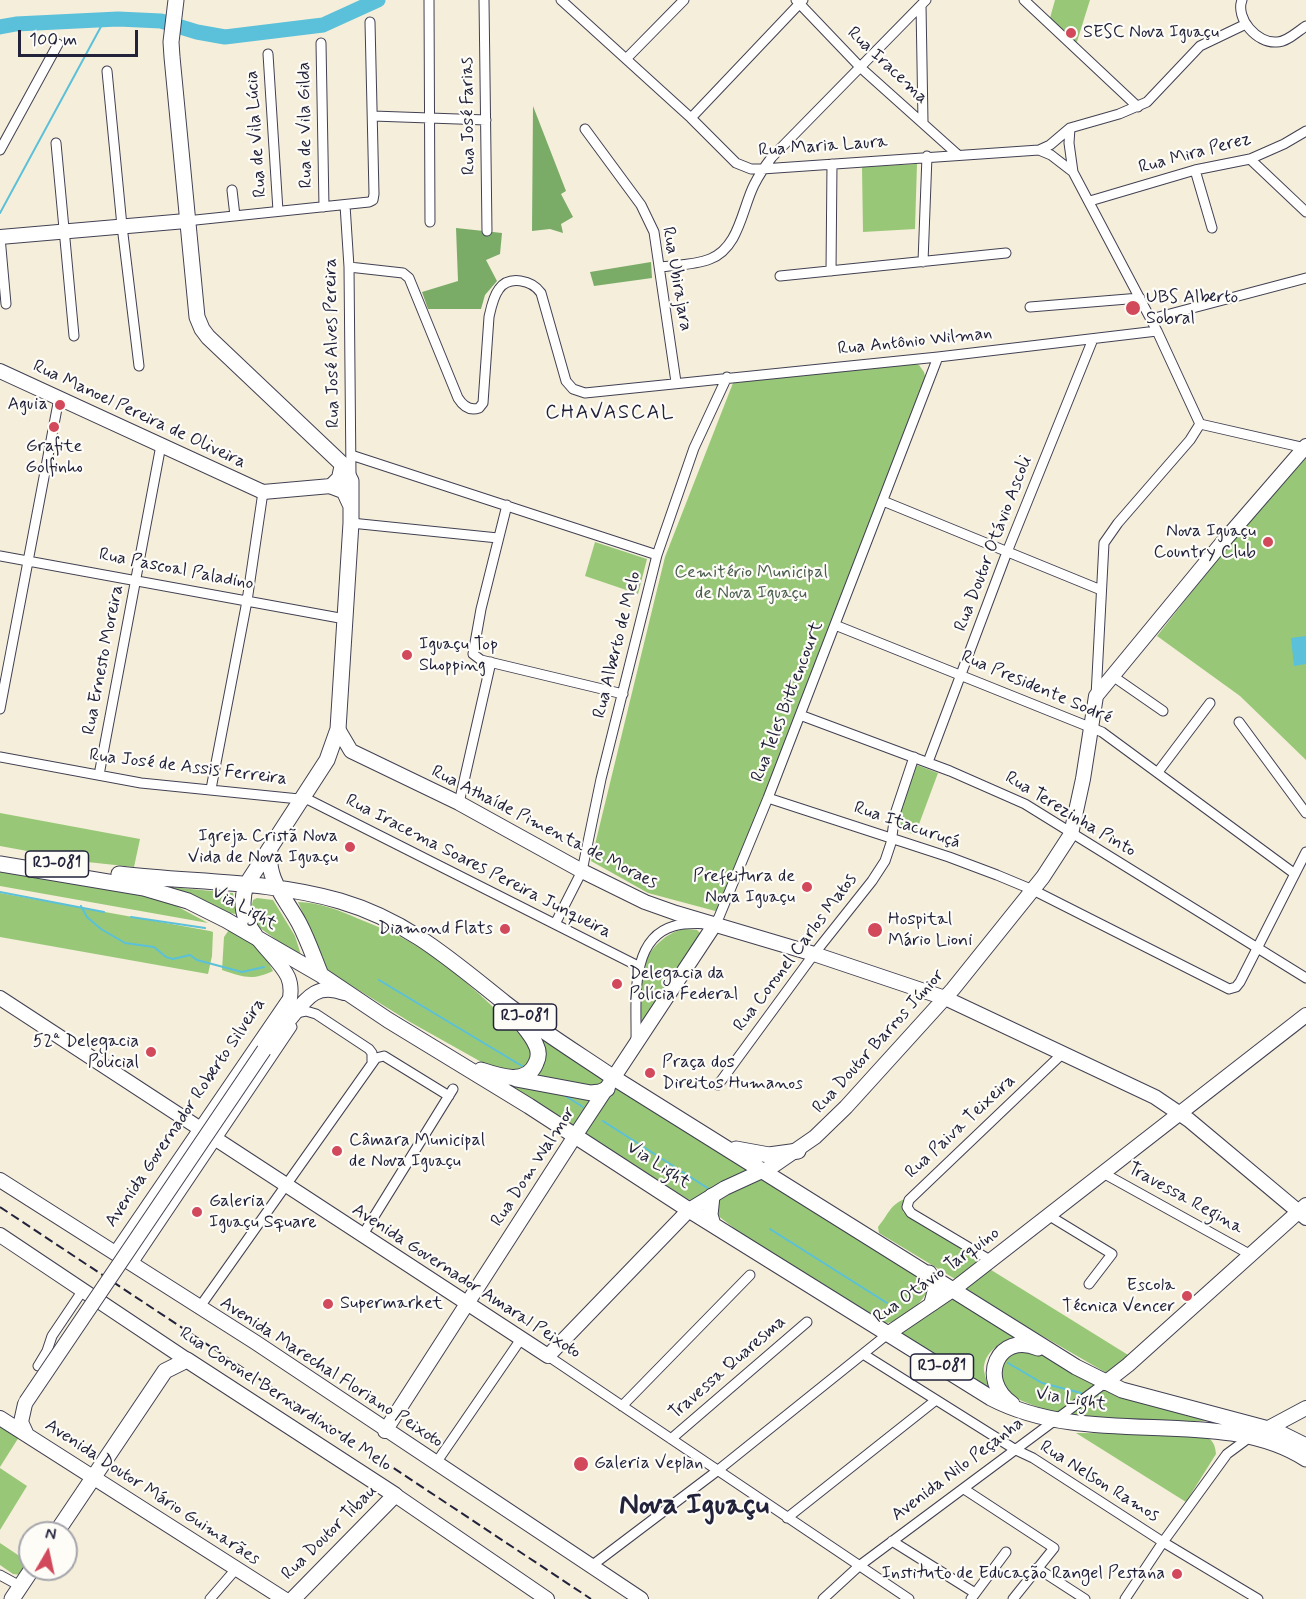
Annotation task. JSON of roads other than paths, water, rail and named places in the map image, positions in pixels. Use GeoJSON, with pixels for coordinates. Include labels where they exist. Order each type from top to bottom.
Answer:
{"type":"FeatureCollection","features":[{"type":"Feature","properties":{"kind":"main road"},"geometry":{"type":"LineString","coordinates":[[176,5],[171,42],[176,119],[195,308],[202,329],[208,337],[346,460],[346,470],[351,481],[351,523],[338,729],[327,760],[246,885]]}},
{"type":"Feature","properties":{"kind":"main road"},"geometry":{"type":"LineString","coordinates":[[0,237],[186,221]]}},
{"type":"Feature","properties":{"kind":"main road","name":"Rua Manoel Pereira de Oliveira"},"geometry":{"type":"LineString","coordinates":[[0,371],[263,492]]}},
{"type":"Feature","properties":{"kind":"main road"},"geometry":{"type":"LineString","coordinates":[[1096,696],[1114,677],[1222,543],[1306,447]]}},
{"type":"Feature","properties":{"kind":"main road"},"geometry":{"type":"LineString","coordinates":[[331,486],[339,478],[346,460]]}},
{"type":"Feature","properties":{"kind":"main road"},"geometry":{"type":"LineString","coordinates":[[263,492],[331,486],[344,491],[351,507]]}},
{"type":"Feature","properties":{"kind":"main road","name":"Rua Doutor Barros Júnior"},"geometry":{"type":"LineString","coordinates":[[548,1356],[689,1210],[712,1196],[763,1174],[815,1137],[846,1107],[945,998],[1032,890],[1071,834],[1096,696]]}},
{"type":"Feature","properties":{"kind":"main road"},"geometry":{"type":"LineString","coordinates":[[327,760],[338,753],[351,751],[338,729]]}},
{"type":"Feature","properties":{"kind":"main road","name":"Rua Athaíde Pimenta de Moraes"},"geometry":{"type":"LineString","coordinates":[[351,751],[459,803],[582,871],[657,906],[724,922],[945,998],[1155,1097],[1181,1113],[1304,1212]]}},
{"type":"Feature","properties":{"kind":"main road"},"geometry":{"type":"LineString","coordinates":[[270,849],[270,869],[278,889],[299,923],[321,975]]}},
{"type":"Feature","properties":{"kind":"main road","name":"Via Light"},"geometry":{"type":"LineString","coordinates":[[0,855],[147,877],[278,889],[338,901],[369,912],[403,928],[454,960],[610,1083],[724,1146],[763,1174],[1105,1383],[1159,1401],[1282,1433],[1306,1446]]}},
{"type":"Feature","properties":{"kind":"main road","name":"Via Light"},"geometry":{"type":"LineString","coordinates":[[0,864],[113,882],[168,895],[198,906],[321,975],[689,1210],[991,1398],[1029,1414],[1054,1419],[1097,1425],[1226,1432],[1281,1445],[1306,1459]]}},
{"type":"Feature","properties":{"kind":"main road","name":"Avenida Governador Roberto Silveira"},"geometry":{"type":"LineString","coordinates":[[246,885],[242,900],[247,922],[287,974],[292,1004]]}},
{"type":"Feature","properties":{"kind":"main road","name":"Rua Dom Walmor"},"geometry":{"type":"LineString","coordinates":[[385,1431],[636,1043],[724,922]]}},
{"type":"Feature","properties":{"kind":"main road"},"geometry":{"type":"LineString","coordinates":[[0,1416],[15,1412],[25,1403],[267,1046],[292,1004],[320,990],[332,989],[351,996]]}},
{"type":"Feature","properties":{"kind":"main road"},"geometry":{"type":"LineString","coordinates":[[497,996],[529,1033],[538,1052],[537,1062],[530,1073],[521,1077],[507,1078]]}},
{"type":"Feature","properties":{"kind":"main road","name":"Avenida Governador Amaral Peixoto"},"geometry":{"type":"LineString","coordinates":[[0,998],[197,1129],[548,1356]]}},
{"type":"Feature","properties":{"kind":"main road","name":"Rua Otávio Tarquino"},"geometry":{"type":"LineString","coordinates":[[889,1333],[954,1289],[1306,1015]]}},
{"type":"Feature","properties":{"kind":"main road"},"geometry":{"type":"LineString","coordinates":[[438,1050],[478,1069],[507,1078],[591,1093],[600,1092],[610,1083]]}},
{"type":"Feature","properties":{"kind":"main road"},"geometry":{"type":"LineString","coordinates":[[724,1146],[769,1155],[798,1151]]}},
{"type":"Feature","properties":{"kind":"main road","name":"Avenida Marechal Floriano Peixoto"},"geometry":{"type":"LineString","coordinates":[[0,1180],[255,1342],[385,1431],[640,1599]]}},
{"type":"Feature","properties":{"kind":"main road"},"geometry":{"type":"LineString","coordinates":[[712,1196],[710,1210],[713,1225]]}},
{"type":"Feature","properties":{"kind":"main road","name":"Avenida Nilo Peçanha"},"geometry":{"type":"LineString","coordinates":[[1105,1383],[1251,1255],[1304,1212]]}},
{"type":"Feature","properties":{"kind":"main road","name":"Rua Coronel Bernardino de Melo"},"geometry":{"type":"LineString","coordinates":[[0,1235],[395,1495],[544,1598]]}},
{"type":"Feature","properties":{"kind":"main road"},"geometry":{"type":"LineString","coordinates":[[929,1274],[936,1288],[932,1303]]}},
{"type":"Feature","properties":{"kind":"main road"},"geometry":{"type":"LineString","coordinates":[[163,1344],[165,1371]]}},
{"type":"Feature","properties":{"kind":"main road"},"geometry":{"type":"LineString","coordinates":[[1029,1414],[1007,1401],[997,1390],[994,1374],[998,1359],[1010,1347],[1023,1344],[1058,1356]]}},
{"type":"Feature","properties":{"kind":"main road"},"geometry":{"type":"LineString","coordinates":[[64,1521],[165,1371],[187,1360]]}},
{"type":"Feature","properties":{"kind":"main road"},"geometry":{"type":"LineString","coordinates":[[25,1403],[21,1422],[27,1435]]}},
{"type":"Feature","properties":{"kind":"main road"},"geometry":{"type":"LineString","coordinates":[[1250,1437],[1306,1408]]}},
{"type":"Feature","properties":{"kind":"main road"},"geometry":{"type":"LineString","coordinates":[[1200,1411],[1215,1420],[1226,1432]]}},
{"type":"Feature","properties":{"kind":"main road","name":"Avenida Doutor Mário Guimarães"},"geometry":{"type":"LineString","coordinates":[[0,1416],[284,1599]]}},
{"type":"Feature","properties":{"kind":"main road","name":"Rua Doutor Tibau"},"geometry":{"type":"LineString","coordinates":[[293,1599],[395,1495]]}},
{"type":"Feature","properties":{"kind":"street"},"geometry":{"type":"LineString","coordinates":[[429,0],[430,222]]}},
{"type":"Feature","properties":{"kind":"street","name":"Rua José Farias"},"geometry":{"type":"LineString","coordinates":[[484,0],[487,231]]}},
{"type":"Feature","properties":{"kind":"street","name":"Rua Maria Laura"},"geometry":{"type":"LineString","coordinates":[[561,0],[691,118],[736,163],[751,169],[1039,150]]}},
{"type":"Feature","properties":{"kind":"street"},"geometry":{"type":"LineString","coordinates":[[626,59],[684,0]]}},
{"type":"Feature","properties":{"kind":"street"},"geometry":{"type":"LineString","coordinates":[[1024,0],[1138,107]]}},
{"type":"Feature","properties":{"kind":"street"},"geometry":{"type":"LineString","coordinates":[[1242,0],[1240,12],[1246,24],[1264,39],[1283,41],[1306,26]]}},
{"type":"Feature","properties":{"kind":"street"},"geometry":{"type":"LineString","coordinates":[[691,118],[799,1]]}},
{"type":"Feature","properties":{"kind":"street","name":"Rua Iracema"},"geometry":{"type":"LineString","coordinates":[[799,1],[861,68],[957,154]]}},
{"type":"Feature","properties":{"kind":"street"},"geometry":{"type":"LineString","coordinates":[[660,267],[701,262],[723,251],[736,231],[753,185],[762,169],[923,3]]}},
{"type":"Feature","properties":{"kind":"street"},"geometry":{"type":"LineString","coordinates":[[923,3],[923,122]]}},
{"type":"Feature","properties":{"kind":"street"},"geometry":{"type":"LineString","coordinates":[[186,221],[345,205],[369,202],[374,198],[370,22]]}},
{"type":"Feature","properties":{"kind":"street"},"geometry":{"type":"LineString","coordinates":[[1039,150],[1050,145],[1070,128],[1138,107],[1159,91],[1200,46],[1246,24]]}},
{"type":"Feature","properties":{"kind":"street","name":"Rua de Vila Gilda"},"geometry":{"type":"LineString","coordinates":[[321,42],[324,207]]}},
{"type":"Feature","properties":{"kind":"street"},"geometry":{"type":"LineString","coordinates":[[0,150],[58,44]]}},
{"type":"Feature","properties":{"kind":"street","name":"Rua de Vila Lúcia"},"geometry":{"type":"LineString","coordinates":[[268,54],[278,211]]}},
{"type":"Feature","properties":{"kind":"street"},"geometry":{"type":"LineString","coordinates":[[107,71],[122,226],[139,366]]}},
{"type":"Feature","properties":{"kind":"street"},"geometry":{"type":"LineString","coordinates":[[373,116],[486,120]]}},
{"type":"Feature","properties":{"kind":"street"},"geometry":{"type":"LineString","coordinates":[[1070,128],[1069,143],[1073,172]]}},
{"type":"Feature","properties":{"kind":"street","name":"Rua Ubirajara"},"geometry":{"type":"LineString","coordinates":[[585,129],[641,205],[654,232],[676,382]]}},
{"type":"Feature","properties":{"kind":"street","name":"Rua Mira Perez"},"geometry":{"type":"LineString","coordinates":[[1090,201],[1195,170],[1250,159],[1284,144],[1306,130]]}},
{"type":"Feature","properties":{"kind":"street"},"geometry":{"type":"LineString","coordinates":[[56,144],[74,336]]}},
{"type":"Feature","properties":{"kind":"street"},"geometry":{"type":"LineString","coordinates":[[1039,150],[1051,155],[1073,172],[1151,319],[1200,424]]}},
{"type":"Feature","properties":{"kind":"street"},"geometry":{"type":"LineString","coordinates":[[923,262],[927,156]]}},
{"type":"Feature","properties":{"kind":"street"},"geometry":{"type":"LineString","coordinates":[[1250,159],[1300,209],[1306,212]]}},
{"type":"Feature","properties":{"kind":"street"},"geometry":{"type":"LineString","coordinates":[[831,271],[832,164]]}},
{"type":"Feature","properties":{"kind":"street"},"geometry":{"type":"LineString","coordinates":[[1195,170],[1212,228]]}},
{"type":"Feature","properties":{"kind":"street"},"geometry":{"type":"LineString","coordinates":[[231,190],[234,216]]}},
{"type":"Feature","properties":{"kind":"street","name":"Rua José Alves Pereira"},"geometry":{"type":"LineString","coordinates":[[345,205],[349,267],[346,460]]}},
{"type":"Feature","properties":{"kind":"street"},"geometry":{"type":"LineString","coordinates":[[0,237],[6,304]]}},
{"type":"Feature","properties":{"kind":"street"},"geometry":{"type":"LineString","coordinates":[[780,276],[1006,253]]}},
{"type":"Feature","properties":{"kind":"street","name":"Rua Antônio Wilman"},"geometry":{"type":"LineString","coordinates":[[349,267],[398,272],[410,278],[458,398],[468,408],[477,409],[483,403],[489,317],[495,295],[501,286],[514,281],[527,282],[541,293],[566,381],[574,390],[580,392],[938,357],[1157,331]]}},
{"type":"Feature","properties":{"kind":"street"},"geometry":{"type":"LineString","coordinates":[[1151,319],[1306,278]]}},
{"type":"Feature","properties":{"kind":"street"},"geometry":{"type":"LineString","coordinates":[[1030,307],[1140,298]]}},
{"type":"Feature","properties":{"kind":"street","name":"Rua Doutor Otávio Ascoli"},"geometry":{"type":"LineString","coordinates":[[928,762],[1007,552],[1093,339]]}},
{"type":"Feature","properties":{"kind":"street","name":"Rua Teles Bittencourt"},"geometry":{"type":"LineString","coordinates":[[724,922],[768,798],[938,357]]}},
{"type":"Feature","properties":{"kind":"street","name":"Rua Alberto de Melo"},"geometry":{"type":"LineString","coordinates":[[555,924],[582,871],[601,779],[657,555],[694,448],[727,377]]}},
{"type":"Feature","properties":{"kind":"street"},"geometry":{"type":"LineString","coordinates":[[0,709],[59,398]]}},
{"type":"Feature","properties":{"kind":"street"},"geometry":{"type":"LineString","coordinates":[[1200,424],[1306,447]]}},
{"type":"Feature","properties":{"kind":"street"},"geometry":{"type":"LineString","coordinates":[[1096,696],[1102,556],[1108,536],[1190,440],[1200,424]]}},
{"type":"Feature","properties":{"kind":"street","name":"Rua Ernesto Moreira"},"geometry":{"type":"LineString","coordinates":[[99,775],[161,445]]}},
{"type":"Feature","properties":{"kind":"street"},"geometry":{"type":"LineString","coordinates":[[346,460],[507,506],[657,555]]}},
{"type":"Feature","properties":{"kind":"street"},"geometry":{"type":"LineString","coordinates":[[211,789],[247,600],[263,492]]}},
{"type":"Feature","properties":{"kind":"street"},"geometry":{"type":"LineString","coordinates":[[883,501],[1101,590]]}},
{"type":"Feature","properties":{"kind":"street"},"geometry":{"type":"LineString","coordinates":[[507,506],[481,609],[473,650],[476,657],[623,694]]}},
{"type":"Feature","properties":{"kind":"street"},"geometry":{"type":"LineString","coordinates":[[351,523],[498,538]]}},
{"type":"Feature","properties":{"kind":"street","name":"Rua Pascoal Paladino"},"geometry":{"type":"LineString","coordinates":[[0,555],[345,619]]}},
{"type":"Feature","properties":{"kind":"street","name":"Rua Presidente Sodré"},"geometry":{"type":"LineString","coordinates":[[835,625],[961,674],[1111,737],[1295,874]]}},
{"type":"Feature","properties":{"kind":"street"},"geometry":{"type":"LineString","coordinates":[[459,803],[491,662]]}},
{"type":"Feature","properties":{"kind":"street"},"geometry":{"type":"LineString","coordinates":[[1114,677],[1163,711]]}},
{"type":"Feature","properties":{"kind":"street"},"geometry":{"type":"LineString","coordinates":[[1158,772],[1210,703]]}},
{"type":"Feature","properties":{"kind":"street","name":"Rua Terezinha Pinto"},"geometry":{"type":"LineString","coordinates":[[800,715],[928,762],[1025,804],[1306,978]]}},
{"type":"Feature","properties":{"kind":"street"},"geometry":{"type":"LineString","coordinates":[[1239,722],[1306,813]]}},
{"type":"Feature","properties":{"kind":"street","name":"Rua José de Assis Ferreira"},"geometry":{"type":"LineString","coordinates":[[0,757],[141,783],[302,798]]}},
{"type":"Feature","properties":{"kind":"street","name":"Rua Coronel Carlos Matos"},"geometry":{"type":"LineString","coordinates":[[718,1085],[814,954],[879,871],[889,851],[895,814],[914,757]]}},
{"type":"Feature","properties":{"kind":"street","name":"Rua Iracema Soares Pereira Junqueira"},"geometry":{"type":"LineString","coordinates":[[302,798],[638,966]]}},
{"type":"Feature","properties":{"kind":"street","name":"Rua Itacuruçá"},"geometry":{"type":"LineString","coordinates":[[768,798],[959,860],[1032,890],[1225,988],[1232,989],[1240,982],[1258,949]]}},
{"type":"Feature","properties":{"kind":"street"},"geometry":{"type":"LineString","coordinates":[[1258,949],[1306,852]]}},
{"type":"Feature","properties":{"kind":"street"},"geometry":{"type":"LineString","coordinates":[[636,1043],[638,966],[647,948],[664,930],[683,924],[724,922]]}},
{"type":"Feature","properties":{"kind":"street"},"geometry":{"type":"LineString","coordinates":[[292,1004],[316,1014],[369,1049],[372,1053],[372,1061]]}},
{"type":"Feature","properties":{"kind":"street","name":"Avenida Governador Roberto Silveira"},"geometry":{"type":"LineString","coordinates":[[113,1253],[197,1129],[292,1004]]}},
{"type":"Feature","properties":{"kind":"street"},"geometry":{"type":"LineString","coordinates":[[132,1265],[292,1027]]}},
{"type":"Feature","properties":{"kind":"street","name":"Rua Paiva Teixeira"},"geometry":{"type":"LineString","coordinates":[[990,1260],[911,1213],[907,1207],[909,1200],[1062,1054]]}},
{"type":"Feature","properties":{"kind":"street"},"geometry":{"type":"LineString","coordinates":[[200,1308],[372,1061],[384,1056],[451,1092],[362,1236]]}},
{"type":"Feature","properties":{"kind":"street","name":"Travessa Regina"},"geometry":{"type":"LineString","coordinates":[[1103,1173],[1251,1255]]}},
{"type":"Feature","properties":{"kind":"street"},"geometry":{"type":"LineString","coordinates":[[1048,1215],[1112,1254],[1089,1284]]}},
{"type":"Feature","properties":{"kind":"street"},"geometry":{"type":"LineString","coordinates":[[622,1406],[750,1275]]}},
{"type":"Feature","properties":{"kind":"street"},"geometry":{"type":"LineString","coordinates":[[38,1366],[47,1351],[52,1336],[83,1290]]}},
{"type":"Feature","properties":{"kind":"street","name":"Travessa Quaresma"},"geometry":{"type":"LineString","coordinates":[[671,1439],[807,1322]]}},
{"type":"Feature","properties":{"kind":"street","name":"Rua Otávio Tarquino"},"geometry":{"type":"LineString","coordinates":[[590,1567],[717,1471],[889,1333]]}},
{"type":"Feature","properties":{"kind":"street"},"geometry":{"type":"LineString","coordinates":[[436,1463],[521,1339]]}},
{"type":"Feature","properties":{"kind":"street","name":"Rua Nelson Ramos"},"geometry":{"type":"LineString","coordinates":[[863,1354],[1258,1599]]}},
{"type":"Feature","properties":{"kind":"street","name":"Avenida Governador Amaral Peixoto"},"geometry":{"type":"LineString","coordinates":[[548,1356],[909,1599]]}},
{"type":"Feature","properties":{"kind":"street","name":"Avenida Nilo Peçanha"},"geometry":{"type":"LineString","coordinates":[[823,1599],[859,1566],[1105,1383]]}},
{"type":"Feature","properties":{"kind":"street"},"geometry":{"type":"LineString","coordinates":[[787,1518],[936,1400]]}},
{"type":"Feature","properties":{"kind":"street"},"geometry":{"type":"LineString","coordinates":[[1226,1432],[1227,1454]]}},
{"type":"Feature","properties":{"kind":"street"},"geometry":{"type":"LineString","coordinates":[[1125,1599],[1227,1454],[1250,1437]]}},
{"type":"Feature","properties":{"kind":"street"},"geometry":{"type":"LineString","coordinates":[[964,1490],[1053,1548],[1013,1599]]}},
{"type":"Feature","properties":{"kind":"street"},"geometry":{"type":"LineString","coordinates":[[892,1541],[973,1596],[1006,1551]]}},
{"type":"Feature","properties":{"kind":"street"},"geometry":{"type":"LineString","coordinates":[[1037,1568],[1085,1599]]}},
{"type":"Feature","properties":{"kind":"street"},"geometry":{"type":"LineString","coordinates":[[210,1599],[236,1569]]}},
{"type":"Feature","properties":{"kind":"street"},"geometry":{"type":"LineString","coordinates":[[0,1575],[16,1593]]}},
{"type":"Feature","properties":{"kind":"water"},"geometry":{"type":"Polygon","coordinates":[[[1306,636],[1306,664],[1294,666],[1291,638],[1306,636]]]}},
{"type":"Feature","properties":{"kind":"waterway"},"geometry":{"type":"LineString","coordinates":[[0,27],[16,24],[118,19],[161,21],[197,32],[225,37],[323,25],[378,0]]}},
{"type":"Feature","properties":{"kind":"waterway"},"geometry":{"type":"LineString","coordinates":[[0,213],[104,21]]}},
{"type":"Feature","properties":{"kind":"waterway"},"geometry":{"type":"LineString","coordinates":[[0,892],[104,912]]}},
{"type":"Feature","properties":{"kind":"waterway"},"geometry":{"type":"LineString","coordinates":[[81,906],[87,917],[101,929],[125,943],[154,947],[166,957],[173,959],[190,955],[197,960],[242,972],[264,967]]}},
{"type":"Feature","properties":{"kind":"waterway"},"geometry":{"type":"LineString","coordinates":[[131,917],[205,928]]}},
{"type":"Feature","properties":{"kind":"waterway"},"geometry":{"type":"LineString","coordinates":[[379,980],[522,1066]]}},
{"type":"Feature","properties":{"kind":"waterway"},"geometry":{"type":"LineString","coordinates":[[564,1095],[583,1107]]}},
{"type":"Feature","properties":{"kind":"waterway"},"geometry":{"type":"LineString","coordinates":[[603,1121],[709,1189]]}},
{"type":"Feature","properties":{"kind":"waterway"},"geometry":{"type":"LineString","coordinates":[[770,1229],[887,1303]]}},
{"type":"Feature","properties":{"kind":"waterway"},"geometry":{"type":"LineString","coordinates":[[1008,1363],[1042,1383],[1081,1393]]}},
{"type":"Feature","properties":{"kind":"railway"},"geometry":{"type":"LineString","coordinates":[[0,1207],[591,1599]]}},
{"type":"Feature","properties":{"kind":"place","name":"SESC Nova Iguaçu"},"geometry":{"type":"Point","coordinates":[1071,33]}},
{"type":"Feature","properties":{"kind":"place","name":"UBS Alberto Sobral"},"geometry":{"type":"Point","coordinates":[1133,308]}},
{"type":"Feature","properties":{"kind":"place","name":"Aguia"},"geometry":{"type":"Point","coordinates":[60,405]}},
{"type":"Feature","properties":{"kind":"place","name":"Grafite Golfinho"},"geometry":{"type":"Point","coordinates":[54,427]}},
{"type":"Feature","properties":{"kind":"place","name":"Nova Iguaçu Country Club"},"geometry":{"type":"Point","coordinates":[1268,542]}},
{"type":"Feature","properties":{"kind":"place","name":"Iguaçu Top Shopping"},"geometry":{"type":"Point","coordinates":[407,655]}},
{"type":"Feature","properties":{"kind":"place","name":"Igreja Cristã Nova Vida de Nova Iguaçu"},"geometry":{"type":"Point","coordinates":[350,847]}},
{"type":"Feature","properties":{"kind":"place","name":"Prefeitura de Nova Iguaçu"},"geometry":{"type":"Point","coordinates":[807,887]}},
{"type":"Feature","properties":{"kind":"place","name":"Diamond Flats"},"geometry":{"type":"Point","coordinates":[505,929]}},
{"type":"Feature","properties":{"kind":"place","name":"Hospital Mário Lioni"},"geometry":{"type":"Point","coordinates":[875,930]}},
{"type":"Feature","properties":{"kind":"place","name":"Delegacia da Polícia Federal"},"geometry":{"type":"Point","coordinates":[617,984]}},
{"type":"Feature","properties":{"kind":"place","name":"52ª Delegacia Policial"},"geometry":{"type":"Point","coordinates":[151,1052]}},
{"type":"Feature","properties":{"kind":"place","name":"Praça dos Direitos Humanos"},"geometry":{"type":"Point","coordinates":[650,1073]}},
{"type":"Feature","properties":{"kind":"place","name":"Câmara Municipal de Nova Iguaçu"},"geometry":{"type":"Point","coordinates":[337,1151]}},
{"type":"Feature","properties":{"kind":"place","name":"Galeria Iguaçu Square"},"geometry":{"type":"Point","coordinates":[197,1212]}},
{"type":"Feature","properties":{"kind":"place","name":"Escola Técnica Vencer"},"geometry":{"type":"Point","coordinates":[1187,1296]}},
{"type":"Feature","properties":{"kind":"place","name":"Supermarket"},"geometry":{"type":"Point","coordinates":[328,1304]}},
{"type":"Feature","properties":{"kind":"place","name":"Galeria Veplan"},"geometry":{"type":"Point","coordinates":[581,1464]}},
{"type":"Feature","properties":{"kind":"place","name":"Instituto de Educação Rangel Pestana"},"geometry":{"type":"Point","coordinates":[1177,1574]}},
{"type":"Feature","properties":{"kind":"district","name":"CHAVASCAL"},"geometry":{"type":"Point","coordinates":[610,414]}},
{"type":"Feature","properties":{"kind":"district","name":"Nova Iguaçu"},"geometry":{"type":"Point","coordinates":[694,1507]}},
{"type":"Feature","properties":{"kind":"park label","name":"Cemitério Municipal de Nova Iguaçu"},"geometry":{"type":"Point","coordinates":[751,583]}}]}
